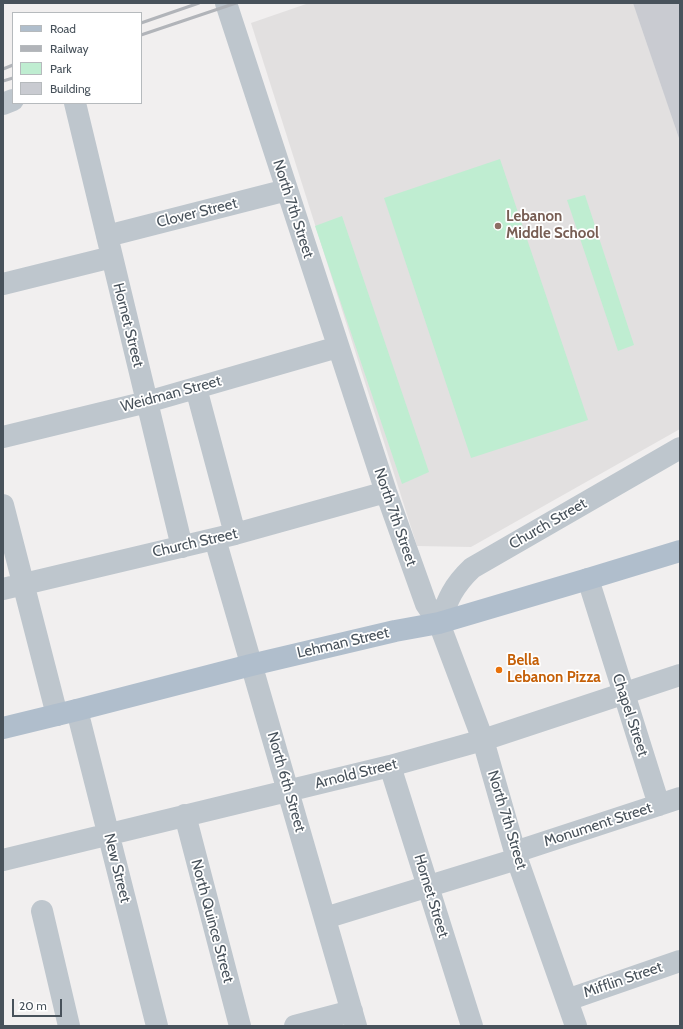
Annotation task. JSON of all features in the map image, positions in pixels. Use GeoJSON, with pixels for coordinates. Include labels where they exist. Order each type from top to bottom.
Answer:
{"type":"FeatureCollection","features":[{"type":"Feature","properties":{"kind":"main road","name":"Lehman Street"},"geometry":{"type":"LineString","coordinates":[[3,728],[252,665],[395,631],[439,623],[680,551]]}},
{"type":"Feature","properties":{"kind":"street","name":"North 7th Street"},"geometry":{"type":"LineString","coordinates":[[226,3],[386,492],[426,604],[439,623],[483,740],[516,855],[576,1026]]}},
{"type":"Feature","properties":{"kind":"street","name":"Hornet Street"},"geometry":{"type":"LineString","coordinates":[[75,104],[182,547]]}},
{"type":"Feature","properties":{"kind":"street","name":"Clover Street"},"geometry":{"type":"LineString","coordinates":[[107,236],[286,190]]}},
{"type":"Feature","properties":{"kind":"street"},"geometry":{"type":"LineString","coordinates":[[3,284],[112,257]]}},
{"type":"Feature","properties":{"kind":"street","name":"Weidman Street"},"geometry":{"type":"LineString","coordinates":[[3,437],[147,402],[338,347]]}},
{"type":"Feature","properties":{"kind":"street","name":"North 6th Street"},"geometry":{"type":"LineString","coordinates":[[196,388],[252,665],[354,1019]]}},
{"type":"Feature","properties":{"kind":"street","name":"Church Street"},"geometry":{"type":"LineString","coordinates":[[439,623],[452,591],[472,568],[680,448]]}},
{"type":"Feature","properties":{"kind":"street","name":"Church Street"},"geometry":{"type":"LineString","coordinates":[[3,589],[182,547],[386,492]]}},
{"type":"Feature","properties":{"kind":"street","name":"New Street"},"geometry":{"type":"LineString","coordinates":[[3,505],[24,583],[108,834],[157,1026]]}},
{"type":"Feature","properties":{"kind":"street","name":"Chapel Street"},"geometry":{"type":"LineString","coordinates":[[588,579],[659,805]]}},
{"type":"Feature","properties":{"kind":"street","name":"Arnold Street"},"geometry":{"type":"LineString","coordinates":[[3,860],[390,766],[483,740],[680,675]]}},
{"type":"Feature","properties":{"kind":"street","name":"Hornet Street"},"geometry":{"type":"LineString","coordinates":[[390,766],[472,1026]]}},
{"type":"Feature","properties":{"kind":"street","name":"Monument Street"},"geometry":{"type":"LineString","coordinates":[[325,918],[428,886],[680,798]]}},
{"type":"Feature","properties":{"kind":"street","name":"North Quince Street"},"geometry":{"type":"LineString","coordinates":[[185,815],[240,1026]]}},
{"type":"Feature","properties":{"kind":"street"},"geometry":{"type":"LineString","coordinates":[[42,911],[69,1026]]}},
{"type":"Feature","properties":{"kind":"street","name":"Mifflin Street"},"geometry":{"type":"LineString","coordinates":[[567,1000],[680,961]]}},
{"type":"Feature","properties":{"kind":"street"},"geometry":{"type":"LineString","coordinates":[[295,1026],[354,1019]]}},
{"type":"Feature","properties":{"kind":"shaded area","name":"Lebanon Middle School"},"geometry":{"type":"Polygon","coordinates":[[[309,3],[680,3],[680,429],[471,547],[417,546],[251,23],[309,3]]]}},
{"type":"Feature","properties":{"kind":"green space"},"geometry":{"type":"Polygon","coordinates":[[[500,159],[588,420],[471,458],[384,198],[500,159]]]}},
{"type":"Feature","properties":{"kind":"green space"},"geometry":{"type":"Polygon","coordinates":[[[585,195],[634,345],[618,351],[567,200],[585,195]]]}},
{"type":"Feature","properties":{"kind":"green space"},"geometry":{"type":"Polygon","coordinates":[[[342,216],[429,472],[402,484],[315,226],[342,216]]]}},
{"type":"Feature","properties":{"kind":"building"},"geometry":{"type":"Polygon","coordinates":[[[633,3],[680,3],[680,141],[633,3]]]}},
{"type":"Feature","properties":{"kind":"railway"},"geometry":{"type":"LineString","coordinates":[[142,23],[199,3]]}},
{"type":"Feature","properties":{"kind":"railway"},"geometry":{"type":"LineString","coordinates":[[142,35],[236,3]]}},
{"type":"Feature","properties":{"kind":"railway"},"geometry":{"type":"LineString","coordinates":[[3,69],[12,65]]}},
{"type":"Feature","properties":{"kind":"railway"},"geometry":{"type":"LineString","coordinates":[[3,81],[12,78]]}},
{"type":"Feature","properties":{"kind":"place","name":"Lebanon Middle School"},"geometry":{"type":"Point","coordinates":[498,226]}},
{"type":"Feature","properties":{"kind":"place","name":"Bella Lebanon Pizza"},"geometry":{"type":"Point","coordinates":[499,670]}}]}
